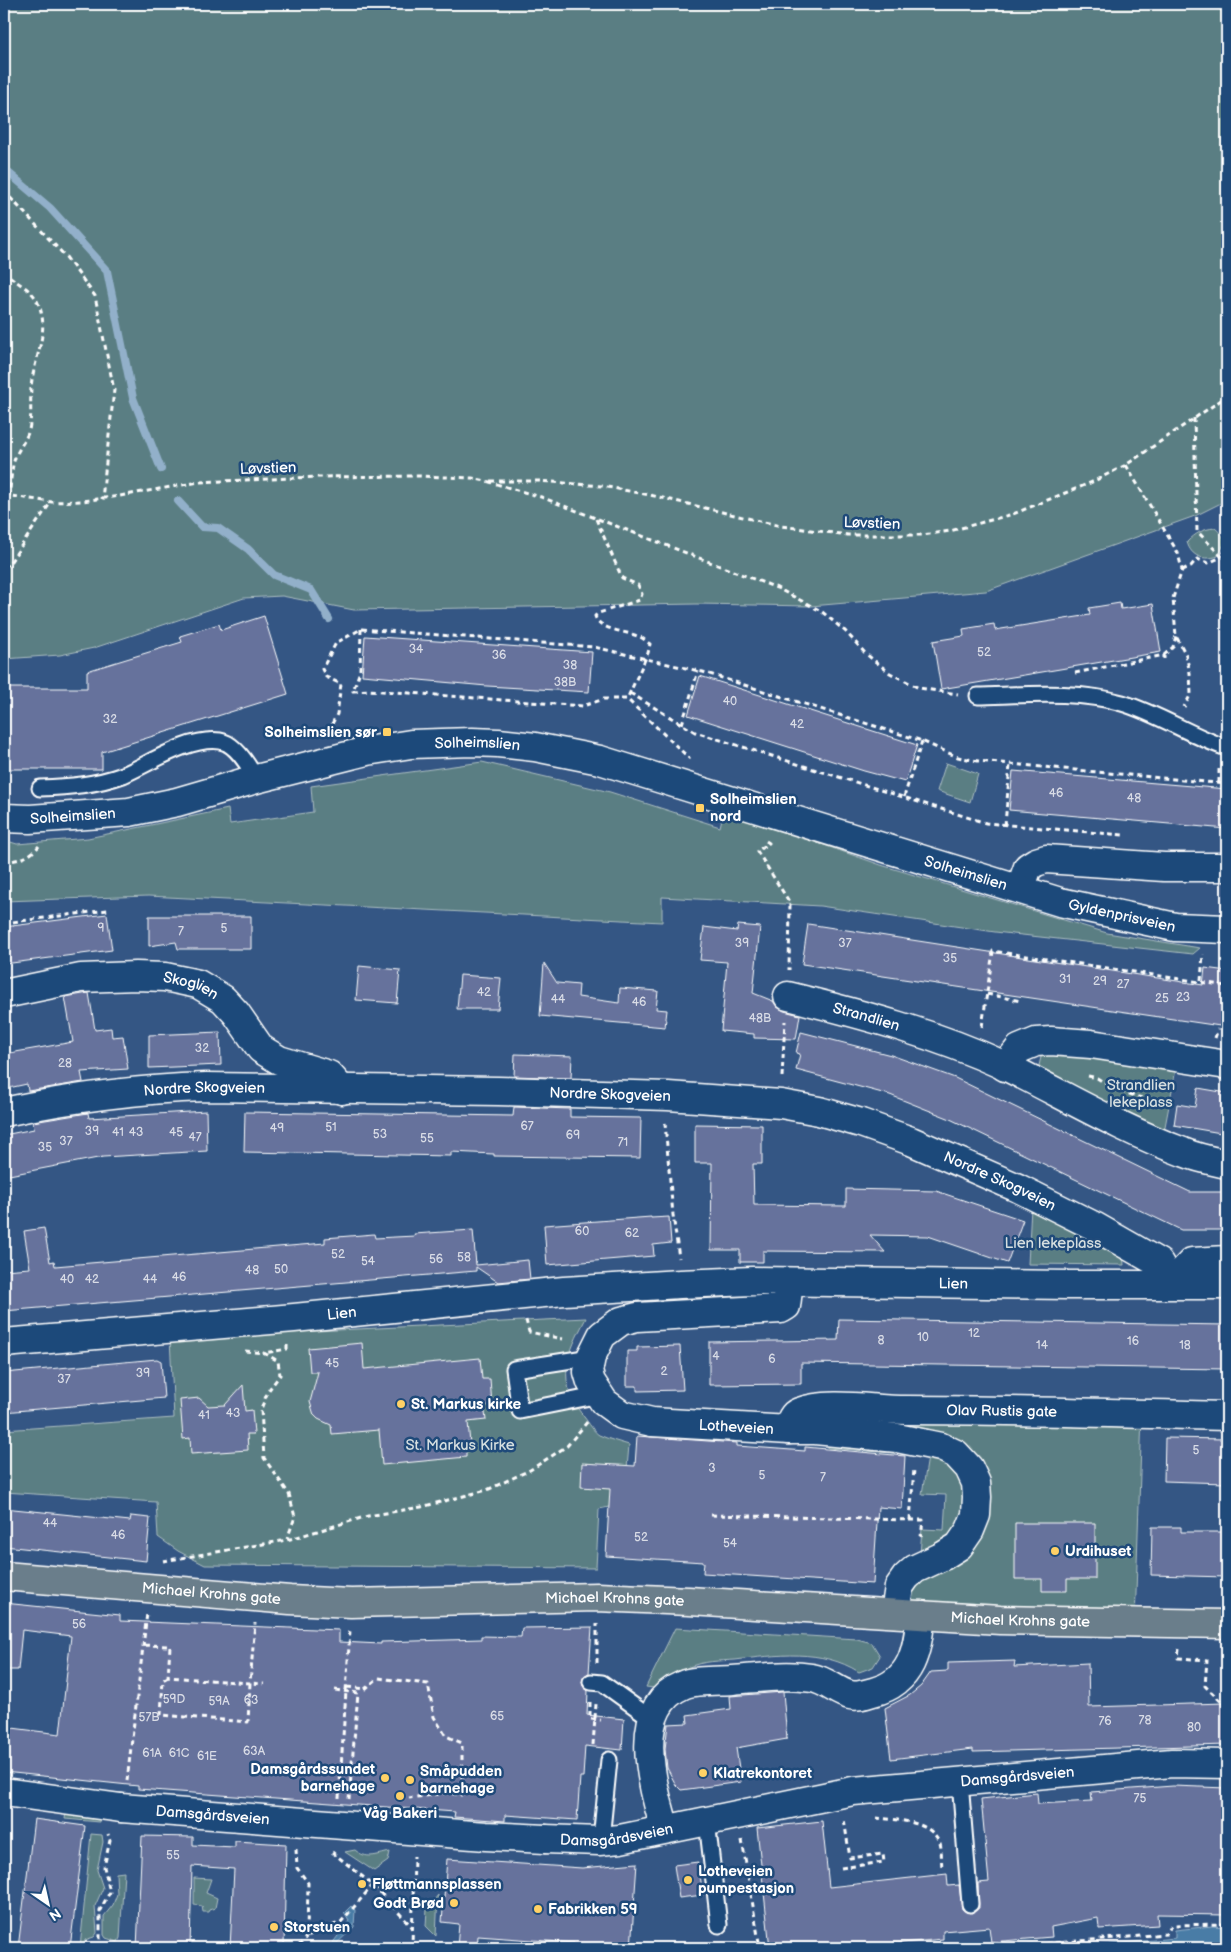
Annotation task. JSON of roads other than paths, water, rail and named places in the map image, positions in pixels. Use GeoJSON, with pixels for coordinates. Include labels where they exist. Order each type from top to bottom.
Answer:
{"type":"FeatureCollection","features":[{"type":"Feature","properties":{"kind":"main road","name":"Michael Krohns gate"},"geometry":{"type":"LineString","coordinates":[[4,1576],[290,1600],[351,1603],[597,1597],[1000,1620],[1227,1624]]}},
{"type":"Feature","properties":{"kind":"street","name":"Solheimslien"},"geometry":{"type":"LineString","coordinates":[[4,818],[30,819],[129,812],[177,802],[256,779],[374,749],[411,744],[472,742],[535,747],[600,760],[955,871],[1020,889],[1028,867],[1046,859],[1164,866],[1227,867]]}},
{"type":"Feature","properties":{"kind":"street","name":"Gyldenprisveien"},"geometry":{"type":"LineString","coordinates":[[1020,889],[1060,902],[1174,927],[1227,929]]}},
{"type":"Feature","properties":{"kind":"street","name":"Skoglien"},"geometry":{"type":"LineString","coordinates":[[4,994],[81,978],[165,977],[198,984],[224,999],[261,1049],[279,1060],[329,1075],[342,1090]]}},
{"type":"Feature","properties":{"kind":"street","name":"Strandlien"},"geometry":{"type":"LineString","coordinates":[[786,1008],[923,1034],[1005,1066],[1150,1139],[1185,1153],[1227,1164]]}},
{"type":"Feature","properties":{"kind":"street"},"geometry":{"type":"LineString","coordinates":[[1005,1066],[1019,1049],[1036,1042],[1051,1041],[1091,1044],[1227,1065]]}},
{"type":"Feature","properties":{"kind":"street","name":"Nordre Skogveien"},"geometry":{"type":"LineString","coordinates":[[4,1112],[96,1096],[171,1088],[668,1096],[781,1104],[861,1123],[911,1141],[1018,1188],[1094,1226],[1159,1264],[1171,1284]]}},
{"type":"Feature","properties":{"kind":"street"},"geometry":{"type":"LineString","coordinates":[[1171,1284],[1192,1262],[1227,1260]]}},
{"type":"Feature","properties":{"kind":"street","name":"Lien"},"geometry":{"type":"LineString","coordinates":[[4,1343],[294,1318],[564,1291],[680,1284],[789,1282],[1227,1285]]}},
{"type":"Feature","properties":{"kind":"street","name":"Lotheveien"},"geometry":{"type":"LineString","coordinates":[[665,1829],[654,1791],[650,1766],[650,1730],[652,1719],[660,1704],[672,1692],[684,1684],[771,1676],[813,1678],[849,1695],[858,1696],[893,1683],[905,1673],[916,1651],[900,1587],[906,1577],[915,1569],[959,1546],[970,1530],[976,1515],[976,1483],[969,1468],[956,1454],[941,1447],[917,1441],[815,1430],[652,1422],[622,1415],[602,1398],[591,1382],[588,1372],[591,1358],[602,1335],[621,1321],[637,1317],[781,1309],[786,1306],[789,1282]]}},
{"type":"Feature","properties":{"kind":"street","name":"Olav Rustis gate"},"geometry":{"type":"LineString","coordinates":[[789,1430],[792,1417],[798,1412],[832,1407],[1227,1416]]}},
{"type":"Feature","properties":{"kind":"street","name":"Damsgårdsveien"},"geometry":{"type":"LineString","coordinates":[[4,1792],[121,1808],[545,1839],[601,1840],[620,1839],[852,1791],[1172,1763],[1227,1764]]}},
{"type":"Feature","properties":{"kind":"lane"},"geometry":{"type":"LineString","coordinates":[[978,696],[1086,696],[1122,703],[1227,748]]}},
{"type":"Feature","properties":{"kind":"lane","name":"Solheimslien"},"geometry":{"type":"LineString","coordinates":[[40,788],[80,786],[101,782],[188,745],[220,741],[232,746],[256,779]]}},
{"type":"Feature","properties":{"kind":"lane"},"geometry":{"type":"LineString","coordinates":[[591,1358],[514,1369],[520,1411],[602,1398]]}},
{"type":"Feature","properties":{"kind":"lane"},"geometry":{"type":"LineString","coordinates":[[591,1682],[602,1683],[652,1719]]}},
{"type":"Feature","properties":{"kind":"lane"},"geometry":{"type":"LineString","coordinates":[[601,1840],[609,1760]]}},
{"type":"Feature","properties":{"kind":"lane"},"geometry":{"type":"LineString","coordinates":[[960,1782],[970,1904]]}},
{"type":"Feature","properties":{"kind":"lane"},"geometry":{"type":"LineString","coordinates":[[706,1821],[719,1925]]}},
{"type":"Feature","properties":{"kind":"water"},"geometry":{"type":"Polygon","coordinates":[[[351,1906],[355,1910],[354,1927],[332,1948],[329,1948],[349,1921],[344,1913],[351,1906]]]}},
{"type":"Feature","properties":{"kind":"water"},"geometry":{"type":"Polygon","coordinates":[[[1212,1926],[1227,1927],[1227,1948],[1071,1948],[1175,1938],[1175,1930],[1212,1926]]]}},
{"type":"Feature","properties":{"kind":"waterway"},"geometry":{"type":"LineString","coordinates":[[4,169],[50,208],[107,271],[133,398],[161,469]]}},
{"type":"Feature","properties":{"kind":"waterway"},"geometry":{"type":"LineString","coordinates":[[178,501],[202,527],[218,528],[248,549],[274,575],[311,590],[329,619]]}},
{"type":"Feature","properties":{"kind":"place","name":"Solheimslien sør"},"geometry":{"type":"Point","coordinates":[387,732]}},
{"type":"Feature","properties":{"kind":"place","name":"Solheimslien nord"},"geometry":{"type":"Point","coordinates":[700,808]}},
{"type":"Feature","properties":{"kind":"place","name":"St. Markus kirke"},"geometry":{"type":"Point","coordinates":[401,1404]}},
{"type":"Feature","properties":{"kind":"place","name":"Urdihuset"},"geometry":{"type":"Point","coordinates":[1055,1551]}},
{"type":"Feature","properties":{"kind":"place","name":"Klatrekontoret"},"geometry":{"type":"Point","coordinates":[703,1773]}},
{"type":"Feature","properties":{"kind":"place","name":"Damsgårdssundet barnehage"},"geometry":{"type":"Point","coordinates":[385,1778]}},
{"type":"Feature","properties":{"kind":"place","name":"Småpudden barnehage"},"geometry":{"type":"Point","coordinates":[410,1780]}},
{"type":"Feature","properties":{"kind":"place","name":"Våg Bakeri"},"geometry":{"type":"Point","coordinates":[400,1796]}},
{"type":"Feature","properties":{"kind":"place","name":"Lotheveien pumpestasjon"},"geometry":{"type":"Point","coordinates":[688,1880]}},
{"type":"Feature","properties":{"kind":"place","name":"Fløttmannsplassen"},"geometry":{"type":"Point","coordinates":[362,1884]}},
{"type":"Feature","properties":{"kind":"place","name":"Godt Brød"},"geometry":{"type":"Point","coordinates":[454,1903]}},
{"type":"Feature","properties":{"kind":"place","name":"Fabrikken 59"},"geometry":{"type":"Point","coordinates":[538,1909]}},
{"type":"Feature","properties":{"kind":"place","name":"Storstuen"},"geometry":{"type":"Point","coordinates":[274,1927]}},
{"type":"Feature","properties":{"kind":"park label","name":"Strandlien lekeplass"},"geometry":{"type":"Point","coordinates":[1141,1094]}},
{"type":"Feature","properties":{"kind":"park label","name":"Lien lekeplass"},"geometry":{"type":"Point","coordinates":[1053,1243]}},
{"type":"Feature","properties":{"kind":"park label","name":"St. Markus Kirke"},"geometry":{"type":"Point","coordinates":[460,1445]}}]}
